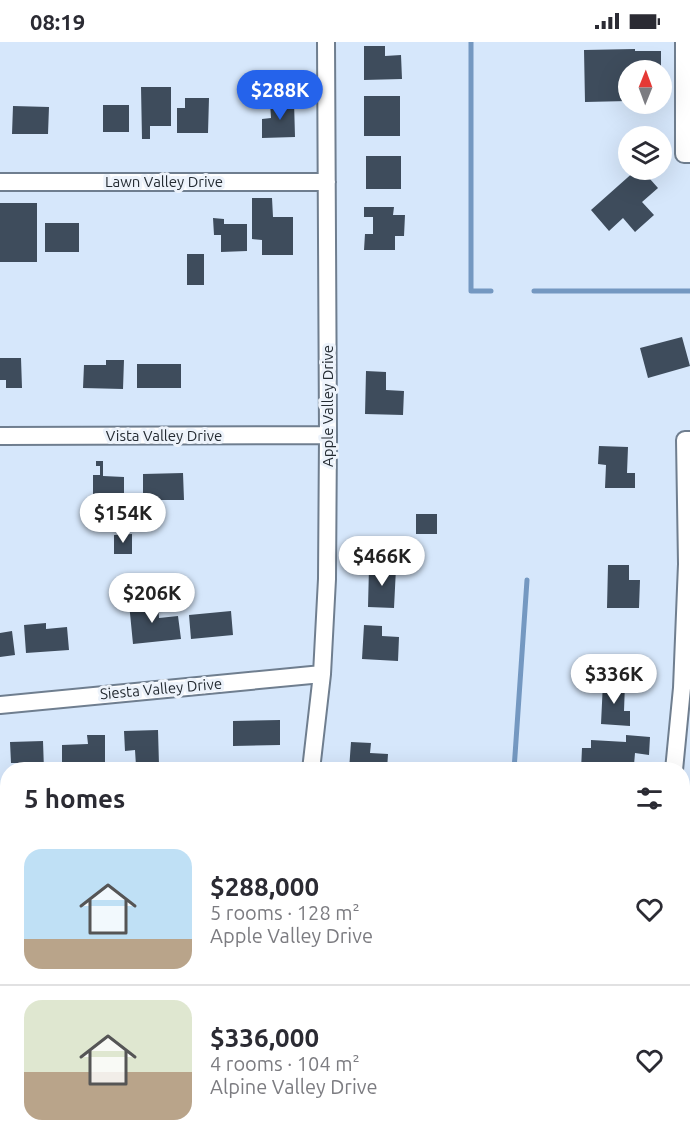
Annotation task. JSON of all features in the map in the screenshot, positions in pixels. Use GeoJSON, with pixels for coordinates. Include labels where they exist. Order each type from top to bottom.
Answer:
{"type":"FeatureCollection","features":[{"type":"Feature","properties":{"kind":"street","name":"Apple Valley Drive"},"geometry":{"type":"LineString","coordinates":[[312,762],[322,674],[327,579],[326,42]]}},
{"type":"Feature","properties":{"kind":"street"},"geometry":{"type":"LineString","coordinates":[[684,42],[687,154]]}},
{"type":"Feature","properties":{"kind":"street","name":"Lawn Valley Drive"},"geometry":{"type":"LineString","coordinates":[[0,182],[327,182]]}},
{"type":"Feature","properties":{"kind":"street","name":"Vista Valley Drive"},"geometry":{"type":"LineString","coordinates":[[0,436],[328,435]]}},
{"type":"Feature","properties":{"kind":"street"},"geometry":{"type":"LineString","coordinates":[[675,762],[686,688],[687,440]]}},
{"type":"Feature","properties":{"kind":"street","name":"Siesta Valley Drive"},"geometry":{"type":"LineString","coordinates":[[0,705],[322,674]]}},
{"type":"Feature","properties":{"kind":"building"},"geometry":{"type":"Polygon","coordinates":[[[364,46],[385,46],[385,56],[401,55],[402,79],[364,80],[364,46]]]}},
{"type":"Feature","properties":{"kind":"building"},"geometry":{"type":"Polygon","coordinates":[[[584,50],[661,51],[661,60],[618,60],[618,101],[585,102],[584,50]]]}},
{"type":"Feature","properties":{"kind":"building"},"geometry":{"type":"Polygon","coordinates":[[[141,87],[171,87],[171,126],[150,126],[150,139],[142,139],[141,87]]]}},
{"type":"Feature","properties":{"kind":"building"},"geometry":{"type":"Polygon","coordinates":[[[364,96],[400,96],[400,136],[364,136],[364,96]]]}},
{"type":"Feature","properties":{"kind":"building"},"geometry":{"type":"Polygon","coordinates":[[[185,98],[209,98],[208,133],[177,133],[177,108],[185,108],[185,98]]]}},
{"type":"Feature","properties":{"kind":"building"},"geometry":{"type":"Polygon","coordinates":[[[294,101],[295,137],[262,138],[262,119],[271,118],[270,102],[294,101]]]}},
{"type":"Feature","properties":{"kind":"building"},"geometry":{"type":"Polygon","coordinates":[[[103,105],[129,105],[129,132],[103,132],[103,105]]]}},
{"type":"Feature","properties":{"kind":"building"},"geometry":{"type":"Polygon","coordinates":[[[13,106],[49,107],[48,134],[12,134],[13,106]]]}},
{"type":"Feature","properties":{"kind":"building"},"geometry":{"type":"Polygon","coordinates":[[[366,156],[401,156],[401,189],[366,189],[366,156]]]}},
{"type":"Feature","properties":{"kind":"building"},"geometry":{"type":"Polygon","coordinates":[[[625,180],[651,180],[658,188],[642,202],[654,215],[635,232],[623,218],[609,231],[591,210],[625,180]]]}},
{"type":"Feature","properties":{"kind":"building"},"geometry":{"type":"Polygon","coordinates":[[[252,198],[272,198],[273,217],[293,217],[293,255],[262,255],[262,240],[252,239],[252,198]]]}},
{"type":"Feature","properties":{"kind":"building"},"geometry":{"type":"Polygon","coordinates":[[[0,203],[37,203],[37,262],[0,262],[0,203]]]}},
{"type":"Feature","properties":{"kind":"building"},"geometry":{"type":"Polygon","coordinates":[[[364,207],[394,207],[393,215],[405,215],[404,236],[395,236],[395,250],[364,250],[365,234],[373,234],[373,217],[364,217],[364,207]]]}},
{"type":"Feature","properties":{"kind":"building"},"geometry":{"type":"Polygon","coordinates":[[[213,218],[224,219],[224,224],[247,224],[247,251],[221,252],[221,235],[214,235],[213,218]]]}},
{"type":"Feature","properties":{"kind":"building"},"geometry":{"type":"Polygon","coordinates":[[[45,223],[79,223],[79,252],[45,252],[45,223]]]}},
{"type":"Feature","properties":{"kind":"building"},"geometry":{"type":"Polygon","coordinates":[[[187,254],[204,254],[204,285],[187,285],[187,254]]]}},
{"type":"Feature","properties":{"kind":"building"},"geometry":{"type":"Polygon","coordinates":[[[682,337],[690,366],[648,378],[640,348],[682,337]]]}},
{"type":"Feature","properties":{"kind":"building"},"geometry":{"type":"Polygon","coordinates":[[[0,358],[21,358],[22,388],[6,388],[6,380],[0,380],[0,358]]]}},
{"type":"Feature","properties":{"kind":"building"},"geometry":{"type":"Polygon","coordinates":[[[106,360],[124,360],[123,389],[83,388],[84,365],[106,365],[106,360]]]}},
{"type":"Feature","properties":{"kind":"building"},"geometry":{"type":"Polygon","coordinates":[[[137,364],[181,364],[181,388],[137,388],[137,364]]]}},
{"type":"Feature","properties":{"kind":"building"},"geometry":{"type":"Polygon","coordinates":[[[366,371],[386,372],[386,390],[404,391],[403,415],[365,414],[366,371]]]}},
{"type":"Feature","properties":{"kind":"building"},"geometry":{"type":"Polygon","coordinates":[[[599,446],[628,447],[627,473],[635,473],[635,488],[605,488],[606,465],[598,464],[599,446]]]}},
{"type":"Feature","properties":{"kind":"building"},"geometry":{"type":"Polygon","coordinates":[[[96,461],[103,461],[103,476],[124,477],[124,521],[102,521],[102,512],[93,512],[93,475],[100,475],[100,466],[96,466],[96,461]]]}},
{"type":"Feature","properties":{"kind":"building"},"geometry":{"type":"Polygon","coordinates":[[[183,473],[184,500],[143,500],[143,474],[183,473]]]}},
{"type":"Feature","properties":{"kind":"building"},"geometry":{"type":"Polygon","coordinates":[[[416,514],[437,514],[437,534],[416,534],[416,514]]]}},
{"type":"Feature","properties":{"kind":"building"},"geometry":{"type":"Polygon","coordinates":[[[132,534],[132,554],[114,554],[114,535],[132,534]]]}},
{"type":"Feature","properties":{"kind":"building"},"geometry":{"type":"Polygon","coordinates":[[[608,565],[629,565],[629,580],[640,580],[639,608],[607,608],[608,565]]]}},
{"type":"Feature","properties":{"kind":"building"},"geometry":{"type":"Polygon","coordinates":[[[369,567],[396,568],[394,608],[368,607],[369,567]]]}},
{"type":"Feature","properties":{"kind":"building"},"geometry":{"type":"Polygon","coordinates":[[[158,600],[159,618],[178,616],[181,639],[133,644],[129,603],[158,600]]]}},
{"type":"Feature","properties":{"kind":"building"},"geometry":{"type":"Polygon","coordinates":[[[231,611],[233,635],[191,639],[189,615],[231,611]]]}},
{"type":"Feature","properties":{"kind":"building"},"geometry":{"type":"Polygon","coordinates":[[[46,623],[46,629],[67,627],[69,650],[26,653],[24,625],[46,623]]]}},
{"type":"Feature","properties":{"kind":"building"},"geometry":{"type":"Polygon","coordinates":[[[364,625],[382,626],[382,636],[399,637],[398,661],[362,659],[364,625]]]}},
{"type":"Feature","properties":{"kind":"building"},"geometry":{"type":"Polygon","coordinates":[[[12,631],[15,655],[0,657],[0,633],[12,631]]]}},
{"type":"Feature","properties":{"kind":"building"},"geometry":{"type":"Polygon","coordinates":[[[603,682],[625,683],[624,711],[630,711],[630,726],[601,724],[603,682]]]}},
{"type":"Feature","properties":{"kind":"building"},"geometry":{"type":"Polygon","coordinates":[[[280,720],[280,745],[233,746],[233,721],[280,720]]]}},
{"type":"Feature","properties":{"kind":"building"},"geometry":{"type":"Polygon","coordinates":[[[158,730],[159,762],[136,762],[135,750],[125,751],[124,731],[158,730]]]}},
{"type":"Feature","properties":{"kind":"building"},"geometry":{"type":"Polygon","coordinates":[[[87,735],[105,735],[105,762],[62,762],[62,745],[88,744],[87,735]]]}},
{"type":"Feature","properties":{"kind":"building"},"geometry":{"type":"Polygon","coordinates":[[[626,735],[650,737],[649,755],[635,753],[634,762],[581,762],[582,748],[591,748],[591,740],[626,742],[626,735]]]}},
{"type":"Feature","properties":{"kind":"building"},"geometry":{"type":"Polygon","coordinates":[[[43,741],[44,762],[11,762],[10,742],[43,741]]]}},
{"type":"Feature","properties":{"kind":"building"},"geometry":{"type":"Polygon","coordinates":[[[351,742],[371,743],[370,753],[388,754],[388,762],[350,762],[351,742]]]}},
{"type":"Feature","properties":{"kind":"waterway"},"geometry":{"type":"LineString","coordinates":[[471,42],[471,291],[491,291]]}},
{"type":"Feature","properties":{"kind":"waterway"},"geometry":{"type":"LineString","coordinates":[[534,291],[690,291]]}},
{"type":"Feature","properties":{"kind":"waterway"},"geometry":{"type":"LineString","coordinates":[[515,762],[527,580]]}}]}
